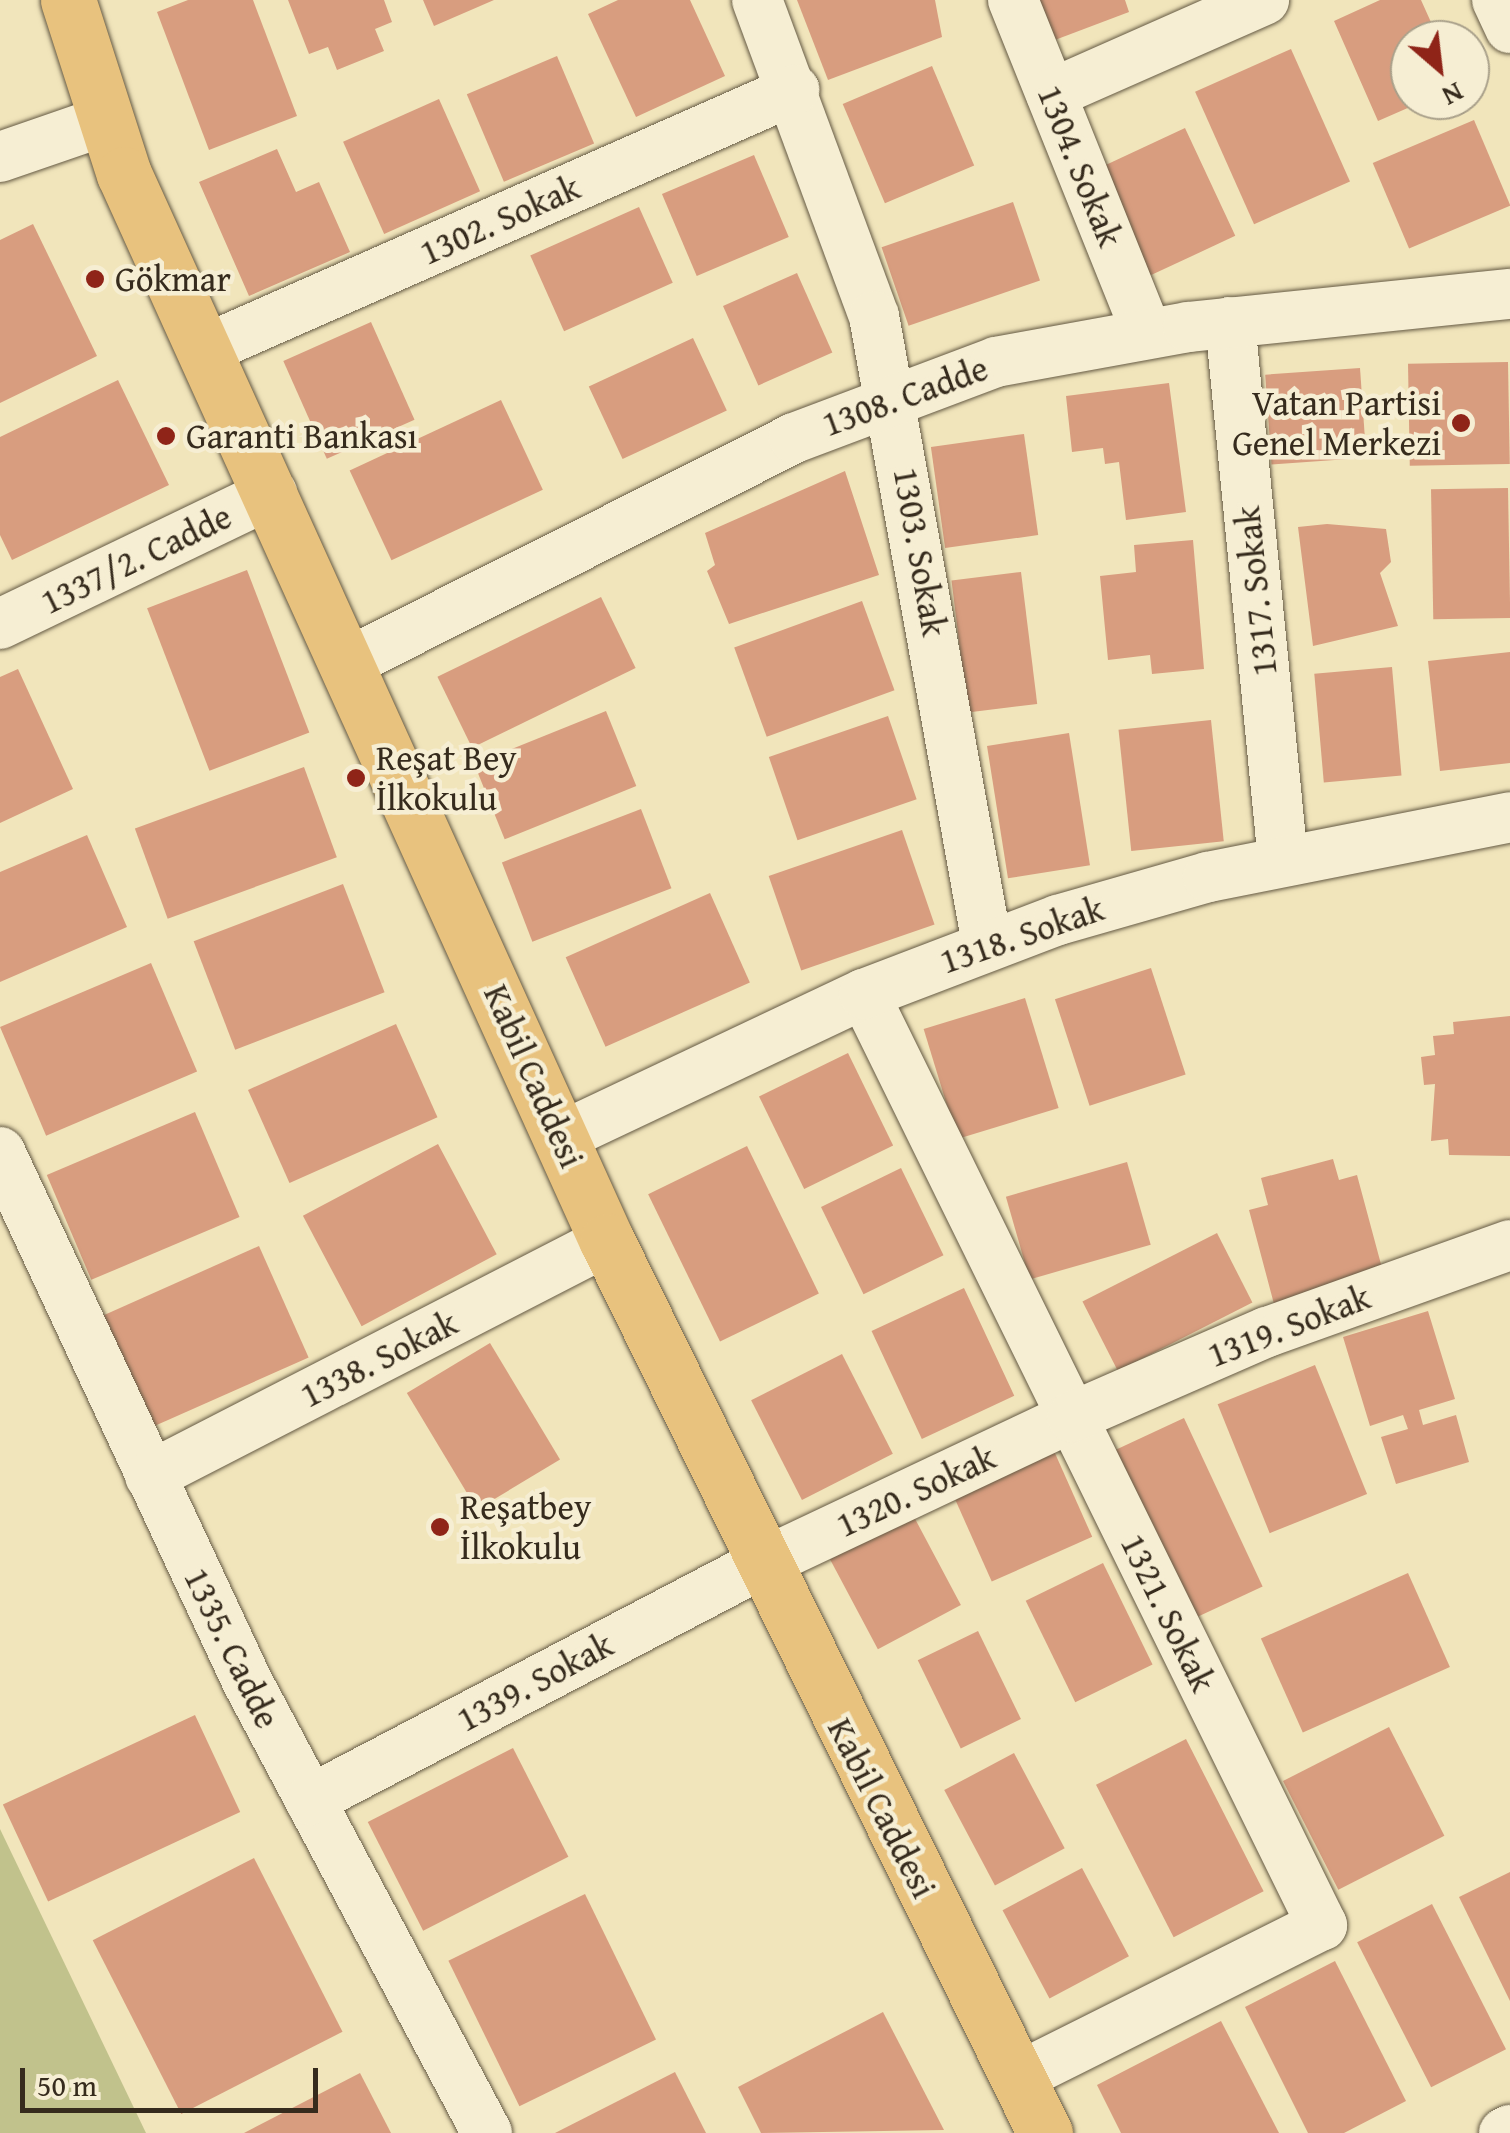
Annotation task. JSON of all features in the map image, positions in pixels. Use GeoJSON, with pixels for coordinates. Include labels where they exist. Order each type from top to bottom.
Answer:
{"type":"FeatureCollection","features":[{"type":"Feature","properties":{"kind":"main road","name":"Kabil Caddesi"},"geometry":{"type":"LineString","coordinates":[[68,0],[104,121],[607,1241],[761,1564],[1045,2133]]}},
{"type":"Feature","properties":{"kind":"street","name":"1303. Sokak"},"geometry":{"type":"LineString","coordinates":[[757,0],[794,90],[893,397],[987,944]]}},
{"type":"Feature","properties":{"kind":"street","name":"1304. Sokak"},"geometry":{"type":"LineString","coordinates":[[1013,0],[1147,333]]}},
{"type":"Feature","properties":{"kind":"street"},"geometry":{"type":"LineString","coordinates":[[1051,94],[1264,0]]}},
{"type":"Feature","properties":{"kind":"street"},"geometry":{"type":"LineString","coordinates":[[1497,0],[1510,28]]}},
{"type":"Feature","properties":{"kind":"street","name":"1302. Sokak"},"geometry":{"type":"LineString","coordinates":[[206,349],[794,90]]}},
{"type":"Feature","properties":{"kind":"street"},"geometry":{"type":"LineString","coordinates":[[0,156],[104,121]]}},
{"type":"Feature","properties":{"kind":"street","name":"1308. Cadde"},"geometry":{"type":"LineString","coordinates":[[349,662],[893,397],[1037,352],[1147,333],[1510,294]]}},
{"type":"Feature","properties":{"kind":"street","name":"1317. Sokak"},"geometry":{"type":"LineString","coordinates":[[1230,322],[1283,861]]}},
{"type":"Feature","properties":{"kind":"street","name":"1337/2. Cadde"},"geometry":{"type":"LineString","coordinates":[[0,624],[272,494]]}},
{"type":"Feature","properties":{"kind":"street","name":"1318. Sokak"},"geometry":{"type":"LineString","coordinates":[[561,1138],[864,994],[987,944],[1283,861],[1510,817]]}},
{"type":"Feature","properties":{"kind":"street","name":"1321. Sokak"},"geometry":{"type":"LineString","coordinates":[[864,994],[1322,1925],[1017,2078]]}},
{"type":"Feature","properties":{"kind":"street","name":"1335. Cadde"},"geometry":{"type":"LineString","coordinates":[[0,1152],[150,1476],[310,1800],[488,2133]]}},
{"type":"Feature","properties":{"kind":"street","name":"1338. Sokak"},"geometry":{"type":"LineString","coordinates":[[150,1476],[607,1241]]}},
{"type":"Feature","properties":{"kind":"street","name":"1319. Sokak"},"geometry":{"type":"LineString","coordinates":[[1072,1418],[1267,1332],[1510,1245]]}},
{"type":"Feature","properties":{"kind":"street","name":"1320. Sokak"},"geometry":{"type":"LineString","coordinates":[[761,1564],[1072,1418]]}},
{"type":"Feature","properties":{"kind":"street","name":"1339. Sokak"},"geometry":{"type":"LineString","coordinates":[[310,1800],[761,1564]]}},
{"type":"Feature","properties":{"kind":"green space"},"geometry":{"type":"Polygon","coordinates":[[[0,1829],[146,2133],[0,2133],[0,1829]]]}},
{"type":"Feature","properties":{"kind":"building"},"geometry":{"type":"Polygon","coordinates":[[[188,0],[253,0],[297,116],[209,150],[157,12],[188,0]]]}},
{"type":"Feature","properties":{"kind":"building"},"geometry":{"type":"Polygon","coordinates":[[[288,0],[384,0],[392,22],[375,29],[384,51],[337,70],[328,47],[309,54],[288,0]]]}},
{"type":"Feature","properties":{"kind":"building"},"geometry":{"type":"Polygon","coordinates":[[[423,0],[494,0],[434,26],[423,0]]]}},
{"type":"Feature","properties":{"kind":"building"},"geometry":{"type":"Polygon","coordinates":[[[618,0],[690,0],[725,76],[636,117],[588,14],[618,0]]]}},
{"type":"Feature","properties":{"kind":"building"},"geometry":{"type":"Polygon","coordinates":[[[797,0],[935,0],[942,37],[828,80],[797,0]]]}},
{"type":"Feature","properties":{"kind":"building"},"geometry":{"type":"Polygon","coordinates":[[[1022,0],[1125,0],[1129,12],[1039,46],[1022,0]]]}},
{"type":"Feature","properties":{"kind":"building"},"geometry":{"type":"Polygon","coordinates":[[[1380,0],[1421,0],[1430,20],[1390,20],[1390,116],[1378,121],[1334,21],[1380,0]]]}},
{"type":"Feature","properties":{"kind":"building"},"geometry":{"type":"Polygon","coordinates":[[[1291,49],[1350,181],[1254,224],[1195,92],[1291,49]]]}},
{"type":"Feature","properties":{"kind":"building"},"geometry":{"type":"Polygon","coordinates":[[[557,56],[594,143],[504,182],[467,94],[557,56]]]}},
{"type":"Feature","properties":{"kind":"building"},"geometry":{"type":"Polygon","coordinates":[[[932,66],[974,165],[885,203],[843,104],[932,66]]]}},
{"type":"Feature","properties":{"kind":"building"},"geometry":{"type":"Polygon","coordinates":[[[439,99],[480,191],[384,234],[343,142],[439,99]]]}},
{"type":"Feature","properties":{"kind":"building"},"geometry":{"type":"Polygon","coordinates":[[[1474,120],[1510,206],[1409,249],[1373,163],[1474,120]]]}},
{"type":"Feature","properties":{"kind":"building"},"geometry":{"type":"Polygon","coordinates":[[[1185,128],[1235,236],[1150,276],[1100,168],[1185,128]]]}},
{"type":"Feature","properties":{"kind":"building"},"geometry":{"type":"Polygon","coordinates":[[[277,149],[296,192],[319,182],[350,252],[249,296],[199,182],[277,149]]]}},
{"type":"Feature","properties":{"kind":"building"},"geometry":{"type":"Polygon","coordinates":[[[754,155],[789,237],[697,276],[662,194],[754,155]]]}},
{"type":"Feature","properties":{"kind":"building"},"geometry":{"type":"Polygon","coordinates":[[[1013,202],[1040,280],[909,326],[882,247],[1013,202]]]}},
{"type":"Feature","properties":{"kind":"building"},"geometry":{"type":"Polygon","coordinates":[[[639,207],[673,283],[564,331],[530,255],[639,207]]]}},
{"type":"Feature","properties":{"kind":"building"},"geometry":{"type":"Polygon","coordinates":[[[33,224],[97,356],[0,403],[0,240],[33,224]]]}},
{"type":"Feature","properties":{"kind":"building"},"geometry":{"type":"Polygon","coordinates":[[[797,273],[832,352],[758,385],[723,306],[797,273]]]}},
{"type":"Feature","properties":{"kind":"building"},"geometry":{"type":"Polygon","coordinates":[[[371,322],[415,420],[327,459],[283,361],[371,322]]]}},
{"type":"Feature","properties":{"kind":"building"},"geometry":{"type":"Polygon","coordinates":[[[693,338],[727,411],[623,459],[589,387],[693,338]]]}},
{"type":"Feature","properties":{"kind":"building","name":"Vatan Partisi Genel Merkezi"},"geometry":{"type":"Polygon","coordinates":[[[1508,362],[1510,464],[1410,466],[1408,364],[1508,362]]]}},
{"type":"Feature","properties":{"kind":"building"},"geometry":{"type":"Polygon","coordinates":[[[1360,368],[1366,458],[1272,464],[1265,375],[1360,368]]]}},
{"type":"Feature","properties":{"kind":"building"},"geometry":{"type":"Polygon","coordinates":[[[118,380],[169,485],[12,560],[0,535],[0,437],[118,380]]]}},
{"type":"Feature","properties":{"kind":"building"},"geometry":{"type":"Polygon","coordinates":[[[1169,383],[1186,512],[1126,520],[1119,462],[1105,464],[1103,448],[1072,452],[1066,396],[1169,383]]]}},
{"type":"Feature","properties":{"kind":"building"},"geometry":{"type":"Polygon","coordinates":[[[501,400],[543,490],[391,560],[350,471],[501,400]]]}},
{"type":"Feature","properties":{"kind":"building"},"geometry":{"type":"Polygon","coordinates":[[[1024,434],[1038,535],[945,548],[931,447],[1024,434]]]}},
{"type":"Feature","properties":{"kind":"building"},"geometry":{"type":"Polygon","coordinates":[[[845,471],[879,575],[729,624],[707,571],[715,565],[705,533],[845,471]]]}},
{"type":"Feature","properties":{"kind":"building"},"geometry":{"type":"Polygon","coordinates":[[[1508,488],[1510,618],[1433,619],[1431,489],[1508,488]]]}},
{"type":"Feature","properties":{"kind":"building"},"geometry":{"type":"Polygon","coordinates":[[[1327,524],[1386,529],[1391,562],[1380,573],[1398,626],[1313,646],[1298,527],[1327,524]]]}},
{"type":"Feature","properties":{"kind":"building"},"geometry":{"type":"Polygon","coordinates":[[[1193,540],[1204,669],[1152,674],[1150,655],[1108,660],[1100,576],[1136,572],[1134,545],[1193,540]]]}},
{"type":"Feature","properties":{"kind":"building"},"geometry":{"type":"Polygon","coordinates":[[[247,570],[309,732],[209,771],[147,608],[247,570]]]}},
{"type":"Feature","properties":{"kind":"building"},"geometry":{"type":"Polygon","coordinates":[[[1021,572],[1037,704],[968,713],[952,581],[1021,572]]]}},
{"type":"Feature","properties":{"kind":"building"},"geometry":{"type":"Polygon","coordinates":[[[601,597],[636,668],[472,748],[437,677],[601,597]]]}},
{"type":"Feature","properties":{"kind":"building"},"geometry":{"type":"Polygon","coordinates":[[[862,601],[894,690],[767,737],[734,648],[862,601]]]}},
{"type":"Feature","properties":{"kind":"building"},"geometry":{"type":"Polygon","coordinates":[[[1510,652],[1510,763],[1440,771],[1428,661],[1510,652]]]}},
{"type":"Feature","properties":{"kind":"building"},"geometry":{"type":"Polygon","coordinates":[[[1392,667],[1401,776],[1324,782],[1314,674],[1392,667]]]}},
{"type":"Feature","properties":{"kind":"building"},"geometry":{"type":"Polygon","coordinates":[[[18,669],[73,789],[0,823],[0,677],[18,669]]]}},
{"type":"Feature","properties":{"kind":"building"},"geometry":{"type":"Polygon","coordinates":[[[606,711],[636,786],[505,839],[474,764],[606,711]]]}},
{"type":"Feature","properties":{"kind":"building"},"geometry":{"type":"Polygon","coordinates":[[[888,716],[917,799],[798,840],[769,757],[888,716]]]}},
{"type":"Feature","properties":{"kind":"building"},"geometry":{"type":"Polygon","coordinates":[[[1211,720],[1224,841],[1131,851],[1119,730],[1211,720]]]}},
{"type":"Feature","properties":{"kind":"building"},"geometry":{"type":"Polygon","coordinates":[[[1069,733],[1090,865],[1008,878],[987,746],[1069,733]]]}},
{"type":"Feature","properties":{"kind":"building"},"geometry":{"type":"Polygon","coordinates":[[[304,767],[337,857],[168,919],[135,829],[304,767]]]}},
{"type":"Feature","properties":{"kind":"building"},"geometry":{"type":"Polygon","coordinates":[[[641,809],[671,888],[532,942],[502,862],[641,809]]]}},
{"type":"Feature","properties":{"kind":"building"},"geometry":{"type":"Polygon","coordinates":[[[902,830],[935,925],[801,970],[769,876],[902,830]]]}},
{"type":"Feature","properties":{"kind":"building"},"geometry":{"type":"Polygon","coordinates":[[[87,835],[127,927],[0,982],[0,872],[87,835]]]}},
{"type":"Feature","properties":{"kind":"building"},"geometry":{"type":"Polygon","coordinates":[[[343,884],[385,992],[235,1050],[194,941],[343,884]]]}},
{"type":"Feature","properties":{"kind":"building"},"geometry":{"type":"Polygon","coordinates":[[[710,893],[750,983],[606,1047],[566,957],[710,893]]]}},
{"type":"Feature","properties":{"kind":"building"},"geometry":{"type":"Polygon","coordinates":[[[151,963],[197,1072],[46,1136],[0,1027],[151,963]]]}},
{"type":"Feature","properties":{"kind":"building"},"geometry":{"type":"Polygon","coordinates":[[[1151,968],[1186,1075],[1090,1106],[1055,999],[1151,968]]]}},
{"type":"Feature","properties":{"kind":"building"},"geometry":{"type":"Polygon","coordinates":[[[1025,998],[1059,1108],[957,1139],[924,1029],[1025,998]]]}},
{"type":"Feature","properties":{"kind":"building"},"geometry":{"type":"Polygon","coordinates":[[[1510,1016],[1510,1156],[1449,1155],[1448,1139],[1431,1141],[1435,1084],[1424,1085],[1421,1057],[1435,1055],[1433,1036],[1454,1034],[1453,1022],[1510,1016]]]}},
{"type":"Feature","properties":{"kind":"building"},"geometry":{"type":"Polygon","coordinates":[[[396,1024],[437,1117],[289,1183],[248,1090],[396,1024]]]}},
{"type":"Feature","properties":{"kind":"building"},"geometry":{"type":"Polygon","coordinates":[[[848,1053],[893,1146],[804,1189],[759,1096],[848,1053]]]}},
{"type":"Feature","properties":{"kind":"building"},"geometry":{"type":"Polygon","coordinates":[[[195,1112],[240,1217],[91,1280],[47,1175],[195,1112]]]}},
{"type":"Feature","properties":{"kind":"building"},"geometry":{"type":"Polygon","coordinates":[[[438,1144],[497,1254],[362,1326],[303,1216],[438,1144]]]}},
{"type":"Feature","properties":{"kind":"building"},"geometry":{"type":"Polygon","coordinates":[[[747,1146],[819,1293],[720,1342],[648,1194],[747,1146]]]}},
{"type":"Feature","properties":{"kind":"building"},"geometry":{"type":"Polygon","coordinates":[[[1333,1159],[1339,1180],[1357,1175],[1382,1268],[1274,1304],[1249,1210],[1268,1205],[1261,1178],[1333,1159]]]}},
{"type":"Feature","properties":{"kind":"building"},"geometry":{"type":"Polygon","coordinates":[[[1127,1162],[1151,1245],[1030,1279],[1006,1197],[1127,1162]]]}},
{"type":"Feature","properties":{"kind":"building"},"geometry":{"type":"Polygon","coordinates":[[[901,1168],[944,1255],[864,1294],[821,1207],[901,1168]]]}},
{"type":"Feature","properties":{"kind":"building"},"geometry":{"type":"Polygon","coordinates":[[[1217,1233],[1252,1302],[1118,1371],[1082,1302],[1217,1233]]]}},
{"type":"Feature","properties":{"kind":"building"},"geometry":{"type":"Polygon","coordinates":[[[259,1246],[309,1357],[153,1427],[104,1315],[259,1246]]]}},
{"type":"Feature","properties":{"kind":"building"},"geometry":{"type":"Polygon","coordinates":[[[964,1288],[1014,1396],[922,1439],[872,1331],[964,1288]]]}},
{"type":"Feature","properties":{"kind":"building"},"geometry":{"type":"Polygon","coordinates":[[[1428,1311],[1455,1399],[1419,1410],[1423,1425],[1456,1415],[1469,1462],[1396,1484],[1381,1437],[1408,1429],[1403,1415],[1370,1426],[1343,1337],[1428,1311]]]}},
{"type":"Feature","properties":{"kind":"building"},"geometry":{"type":"Polygon","coordinates":[[[490,1343],[560,1460],[477,1510],[407,1393],[490,1343]]]}},
{"type":"Feature","properties":{"kind":"building"},"geometry":{"type":"Polygon","coordinates":[[[842,1354],[893,1454],[802,1500],[751,1400],[842,1354]]]}},
{"type":"Feature","properties":{"kind":"building"},"geometry":{"type":"Polygon","coordinates":[[[1315,1365],[1367,1494],[1270,1533],[1218,1404],[1315,1365]]]}},
{"type":"Feature","properties":{"kind":"building"},"geometry":{"type":"Polygon","coordinates":[[[1184,1418],[1263,1587],[1193,1619],[1114,1451],[1184,1418]]]}},
{"type":"Feature","properties":{"kind":"building"},"geometry":{"type":"Polygon","coordinates":[[[1054,1451],[1092,1537],[992,1582],[954,1496],[1054,1451]]]}},
{"type":"Feature","properties":{"kind":"building"},"geometry":{"type":"Polygon","coordinates":[[[913,1515],[961,1605],[878,1649],[830,1559],[913,1515]]]}},
{"type":"Feature","properties":{"kind":"building"},"geometry":{"type":"Polygon","coordinates":[[[1103,1563],[1153,1665],[1075,1702],[1026,1601],[1103,1563]]]}},
{"type":"Feature","properties":{"kind":"building"},"geometry":{"type":"Polygon","coordinates":[[[1408,1573],[1450,1667],[1303,1733],[1261,1638],[1408,1573]]]}},
{"type":"Feature","properties":{"kind":"building"},"geometry":{"type":"Polygon","coordinates":[[[978,1631],[1021,1719],[961,1748],[918,1660],[978,1631]]]}},
{"type":"Feature","properties":{"kind":"building"},"geometry":{"type":"Polygon","coordinates":[[[195,1715],[240,1812],[48,1902],[3,1805],[195,1715]]]}},
{"type":"Feature","properties":{"kind":"building"},"geometry":{"type":"Polygon","coordinates":[[[1389,1727],[1444,1836],[1338,1890],[1283,1781],[1389,1727]]]}},
{"type":"Feature","properties":{"kind":"building"},"geometry":{"type":"Polygon","coordinates":[[[1186,1739],[1264,1891],[1174,1937],[1096,1785],[1186,1739]]]}},
{"type":"Feature","properties":{"kind":"building"},"geometry":{"type":"Polygon","coordinates":[[[513,1748],[568,1857],[423,1931],[368,1822],[513,1748]]]}},
{"type":"Feature","properties":{"kind":"building"},"geometry":{"type":"Polygon","coordinates":[[[1014,1753],[1065,1848],[995,1885],[944,1790],[1014,1753]]]}},
{"type":"Feature","properties":{"kind":"building"},"geometry":{"type":"Polygon","coordinates":[[[254,1858],[343,2032],[181,2114],[93,1940],[254,1858]]]}},
{"type":"Feature","properties":{"kind":"building"},"geometry":{"type":"Polygon","coordinates":[[[1082,1868],[1129,1956],[1049,1999],[1003,1910],[1082,1868]]]}},
{"type":"Feature","properties":{"kind":"building"},"geometry":{"type":"Polygon","coordinates":[[[1510,1872],[1510,2001],[1459,1897],[1510,1872]]]}},
{"type":"Feature","properties":{"kind":"building"},"geometry":{"type":"Polygon","coordinates":[[[585,1894],[656,2040],[519,2106],[448,1961],[585,1894]]]}},
{"type":"Feature","properties":{"kind":"building"},"geometry":{"type":"Polygon","coordinates":[[[1432,1904],[1506,2049],[1431,2087],[1357,1942],[1432,1904]]]}},
{"type":"Feature","properties":{"kind":"building"},"geometry":{"type":"Polygon","coordinates":[[[1335,1961],[1406,2101],[1344,2133],[1308,2133],[1245,2007],[1335,1961]]]}},
{"type":"Feature","properties":{"kind":"building"},"geometry":{"type":"Polygon","coordinates":[[[883,2012],[944,2130],[761,2133],[738,2087],[883,2012]]]}},
{"type":"Feature","properties":{"kind":"building"},"geometry":{"type":"Polygon","coordinates":[[[1221,2021],[1279,2133],[1121,2133],[1097,2085],[1221,2021]]]}},
{"type":"Feature","properties":{"kind":"building"},"geometry":{"type":"Polygon","coordinates":[[[675,2072],[706,2133],[555,2133],[675,2072]]]}},
{"type":"Feature","properties":{"kind":"building"},"geometry":{"type":"Polygon","coordinates":[[[360,2073],[391,2133],[244,2133],[360,2073]]]}},
{"type":"Feature","properties":{"kind":"place","name":"Gökmar"},"geometry":{"type":"Point","coordinates":[95,279]}},
{"type":"Feature","properties":{"kind":"place","name":"Vatan Partisi Genel Merkezi"},"geometry":{"type":"Point","coordinates":[1461,423]}},
{"type":"Feature","properties":{"kind":"place","name":"Garanti Bankası"},"geometry":{"type":"Point","coordinates":[166,436]}},
{"type":"Feature","properties":{"kind":"place","name":"Reşat Bey İlkokulu"},"geometry":{"type":"Point","coordinates":[356,778]}},
{"type":"Feature","properties":{"kind":"place","name":"Reşatbey İlkokulu"},"geometry":{"type":"Point","coordinates":[440,1527]}}]}
